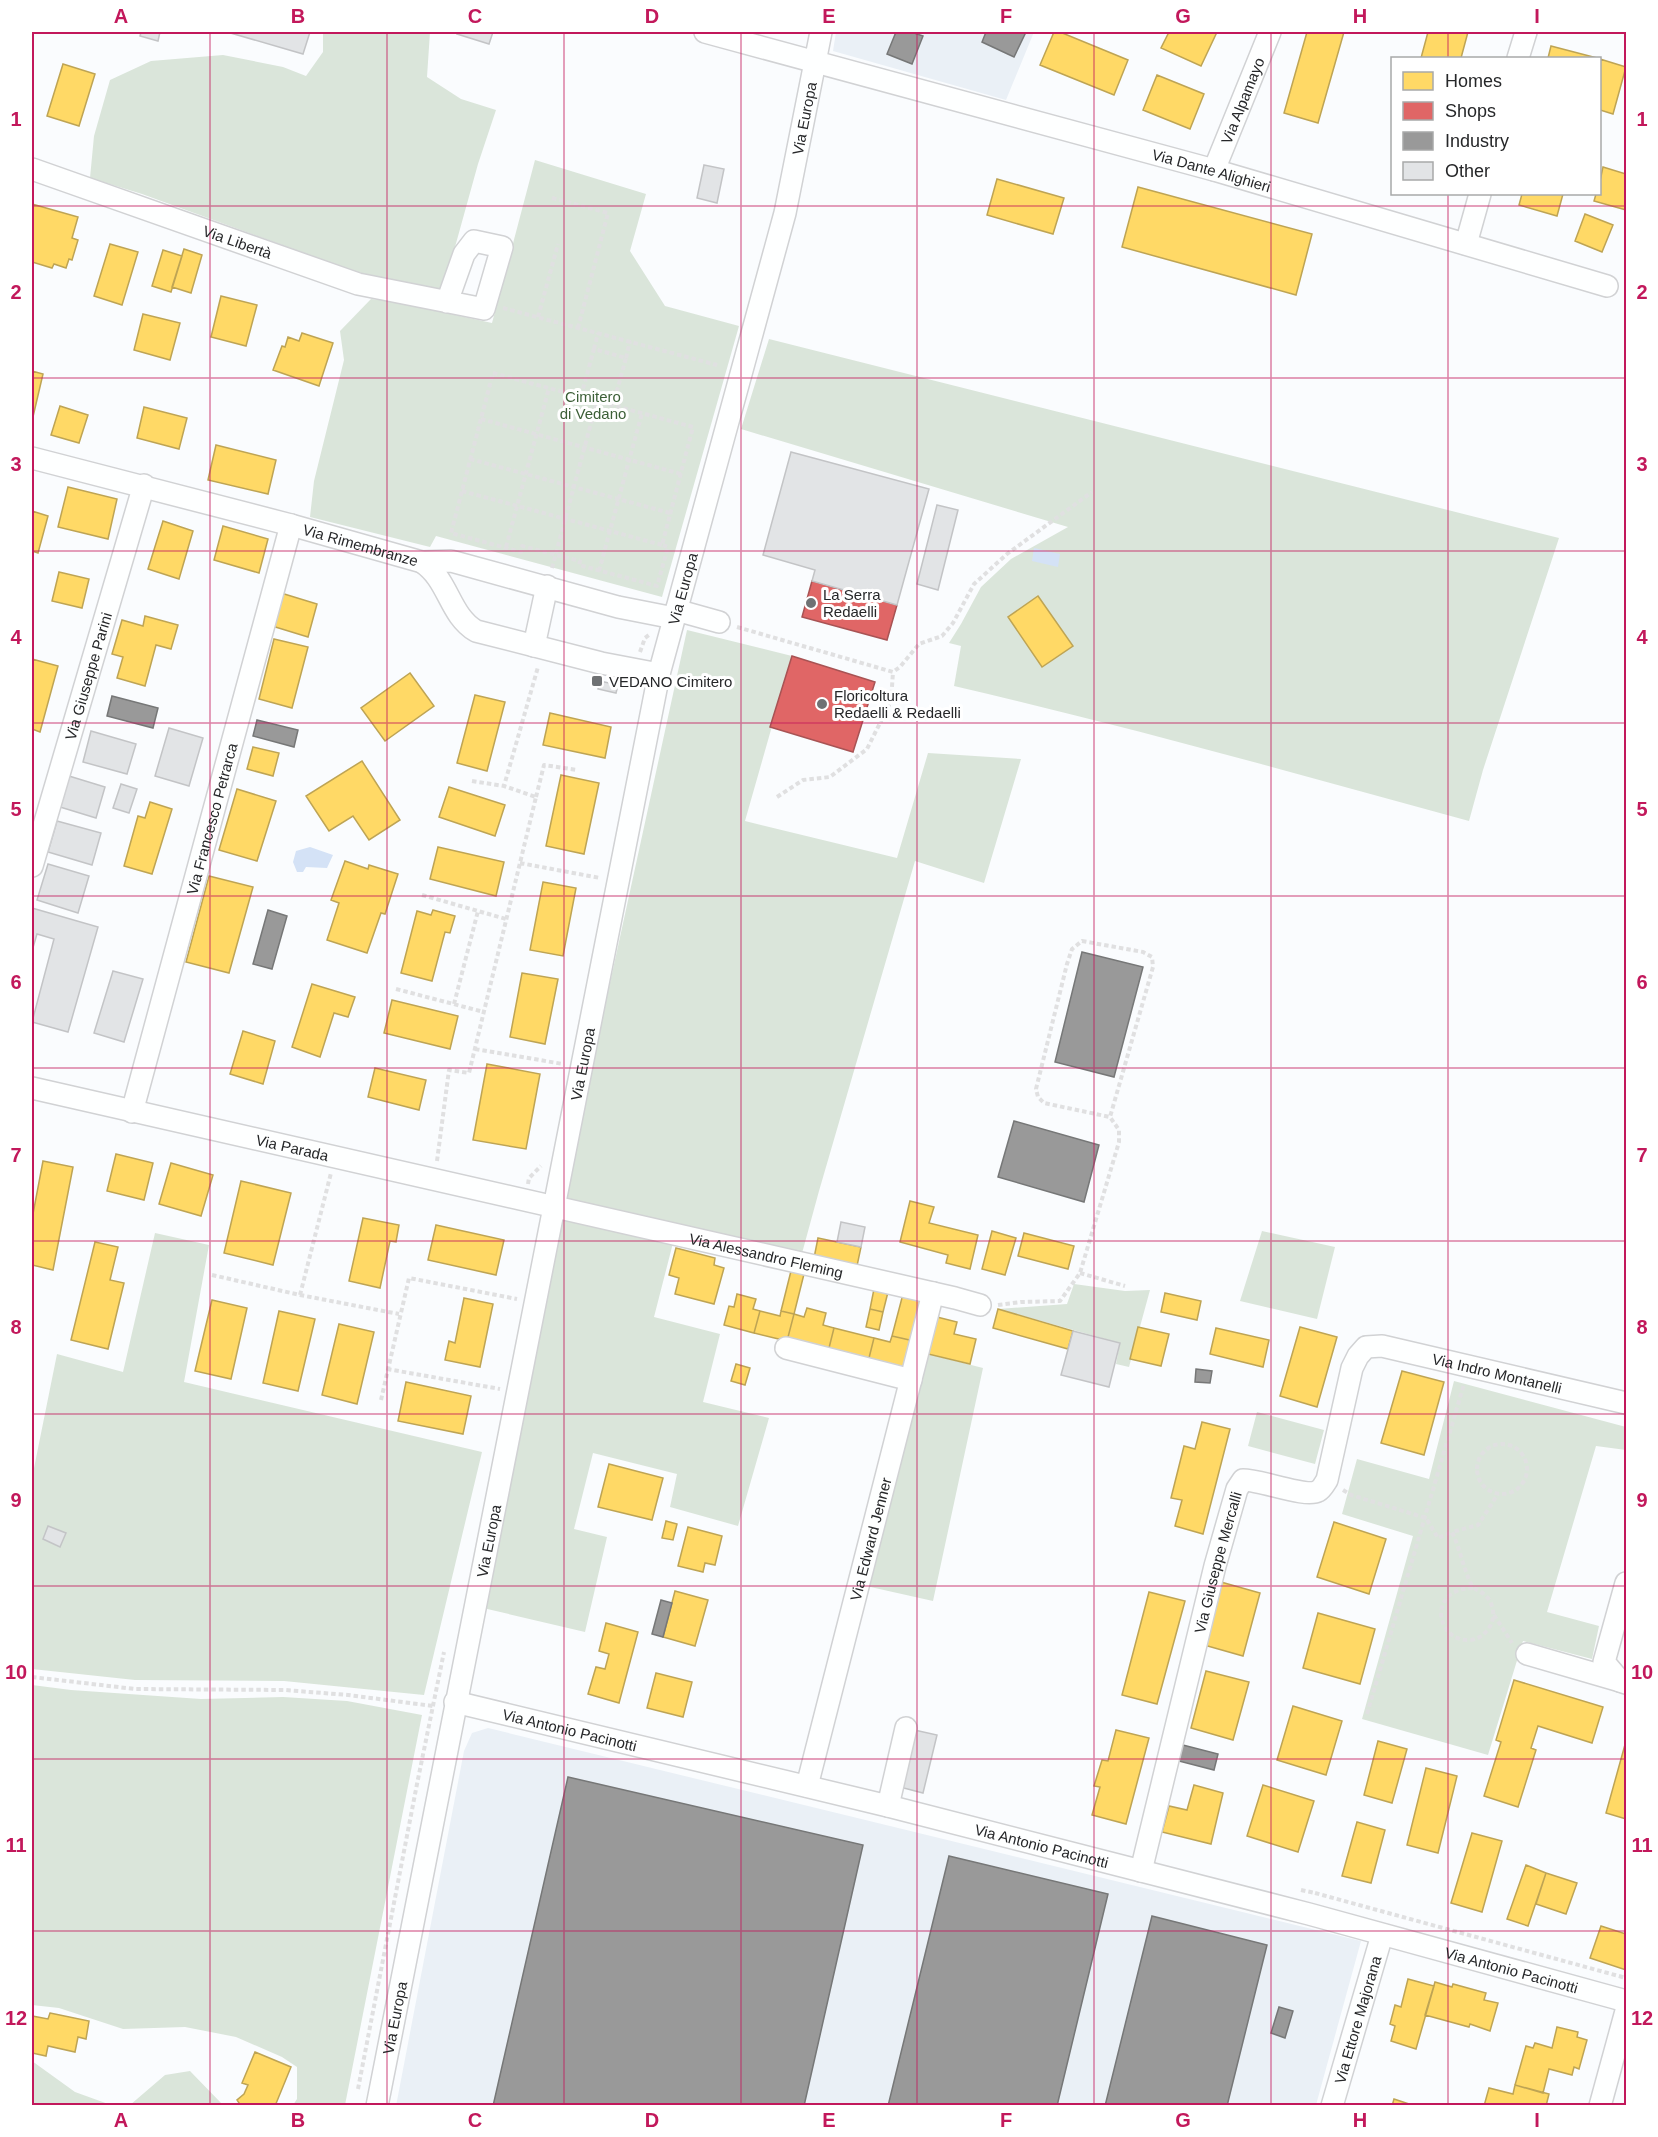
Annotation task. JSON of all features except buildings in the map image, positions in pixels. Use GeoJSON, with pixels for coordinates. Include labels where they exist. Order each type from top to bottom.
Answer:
{"type":"FeatureCollection","features":[{"type":"Feature","properties":{"kind":"street","name":"Via Dante Alighieri"},"geometry":{"type":"LineString","coordinates":[[705,32],[1214,170],[1607,286]]}},
{"type":"Feature","properties":{"kind":"street","name":"Via Europa"},"geometry":{"type":"LineString","coordinates":[[377,2106],[658,674],[785,213],[821,32]]}},
{"type":"Feature","properties":{"kind":"street","name":"Via Alpamayo"},"geometry":{"type":"LineString","coordinates":[[1214,170],[1270,32]]}},
{"type":"Feature","properties":{"kind":"street"},"geometry":{"type":"LineString","coordinates":[[1518,57],[1526,32]]}},
{"type":"Feature","properties":{"kind":"street","name":"Via Libertà"},"geometry":{"type":"LineString","coordinates":[[32,169],[358,284],[447,302]]}},
{"type":"Feature","properties":{"kind":"street"},"geometry":{"type":"LineString","coordinates":[[1466,244],[1480,195]]}},
{"type":"Feature","properties":{"kind":"street","name":"Via Rimembranze"},"geometry":{"type":"LineString","coordinates":[[32,458],[144,485],[422,562],[440,579],[458,615],[469,627],[483,634],[658,674]]}},
{"type":"Feature","properties":{"kind":"street","name":"Via Giuseppe Parini"},"geometry":{"type":"LineString","coordinates":[[32,866],[144,485]]}},
{"type":"Feature","properties":{"kind":"street","name":"Via Francesco Petrarca"},"geometry":{"type":"LineString","coordinates":[[132,1112],[291,525]]}},
{"type":"Feature","properties":{"kind":"street"},"geometry":{"type":"LineString","coordinates":[[422,562],[451,561],[618,607],[719,622]]}},
{"type":"Feature","properties":{"kind":"street"},"geometry":{"type":"LineString","coordinates":[[539,647],[547,586]]}},
{"type":"Feature","properties":{"kind":"street","name":"Via Parada"},"geometry":{"type":"LineString","coordinates":[[32,1088],[553,1208]]}},
{"type":"Feature","properties":{"kind":"street","name":"Via Alessandro Fleming"},"geometry":{"type":"LineString","coordinates":[[553,1208],[980,1305]]}},
{"type":"Feature","properties":{"kind":"street","name":"Via Edward Jenner"},"geometry":{"type":"LineString","coordinates":[[807,1786],[933,1293]]}},
{"type":"Feature","properties":{"kind":"street","name":"Via Indro Montanelli"},"geometry":{"type":"LineString","coordinates":[[1327,1480],[1352,1368],[1366,1347],[1382,1346],[1626,1403]]}},
{"type":"Feature","properties":{"kind":"street"},"geometry":{"type":"LineString","coordinates":[[786,1348],[911,1380]]}},
{"type":"Feature","properties":{"kind":"street","name":"Via Giuseppe Mercalli"},"geometry":{"type":"LineString","coordinates":[[1141,1871],[1215,1566],[1237,1489],[1243,1480],[1255,1480],[1309,1494],[1320,1490],[1327,1480]]}},
{"type":"Feature","properties":{"kind":"street"},"geometry":{"type":"LineString","coordinates":[[1623,1682],[1604,1662],[1626,1583]]}},
{"type":"Feature","properties":{"kind":"street"},"geometry":{"type":"LineString","coordinates":[[1527,1654],[1623,1682]]}},
{"type":"Feature","properties":{"kind":"street","name":"Via Antonio Pacinotti"},"geometry":{"type":"LineString","coordinates":[[455,1702],[888,1806],[1309,1914],[1626,2001]]}},
{"type":"Feature","properties":{"kind":"street"},"geometry":{"type":"LineString","coordinates":[[888,1806],[906,1728]]}},
{"type":"Feature","properties":{"kind":"street","name":"Via Ettore Majorana"},"geometry":{"type":"LineString","coordinates":[[1332,2106],[1382,1935]]}},
{"type":"Feature","properties":{"kind":"street"},"geometry":{"type":"LineString","coordinates":[[1600,2106],[1626,2011]]}},
{"type":"Feature","properties":{"kind":"path"},"geometry":{"type":"LineString","coordinates":[[552,198],[608,213],[578,328]]}},
{"type":"Feature","properties":{"kind":"path"},"geometry":{"type":"LineString","coordinates":[[538,317],[558,244]]}},
{"type":"Feature","properties":{"kind":"path"},"geometry":{"type":"LineString","coordinates":[[503,308],[717,365]]}},
{"type":"Feature","properties":{"kind":"path"},"geometry":{"type":"LineString","coordinates":[[581,396],[598,333]]}},
{"type":"Feature","properties":{"kind":"path"},"geometry":{"type":"LineString","coordinates":[[613,405],[630,342]]}},
{"type":"Feature","properties":{"kind":"path"},"geometry":{"type":"LineString","coordinates":[[594,349],[626,358]]}},
{"type":"Feature","properties":{"kind":"path"},"geometry":{"type":"LineString","coordinates":[[462,491],[668,547],[657,586],[599,571],[579,565],[580,561],[522,546],[521,552],[451,533],[470,459],[493,373],[581,396],[693,427],[662,545]]}},
{"type":"Feature","properties":{"kind":"path"},"geometry":{"type":"LineString","coordinates":[[506,548],[549,388]]}},
{"type":"Feature","properties":{"kind":"path"},"geometry":{"type":"LineString","coordinates":[[547,586],[597,401]]}},
{"type":"Feature","properties":{"kind":"path"},"geometry":{"type":"LineString","coordinates":[[599,571],[642,413]]}},
{"type":"Feature","properties":{"kind":"path"},"geometry":{"type":"LineString","coordinates":[[481,419],[681,474]]}},
{"type":"Feature","properties":{"kind":"path"},"geometry":{"type":"LineString","coordinates":[[470,459],[670,513]]}},
{"type":"Feature","properties":{"kind":"path"},"geometry":{"type":"LineString","coordinates":[[777,797],[803,780],[830,777],[867,749],[891,701],[893,672],[919,644],[942,636],[953,623],[974,584],[1007,554],[1092,492]]}},
{"type":"Feature","properties":{"kind":"path"},"geometry":{"type":"LineString","coordinates":[[719,622],[893,672]]}},
{"type":"Feature","properties":{"kind":"path"},"geometry":{"type":"LineString","coordinates":[[504,786],[539,647]]}},
{"type":"Feature","properties":{"kind":"path"},"geometry":{"type":"LineString","coordinates":[[435,1181],[449,1070],[469,1073],[544,765],[577,770]]}},
{"type":"Feature","properties":{"kind":"path"},"geometry":{"type":"LineString","coordinates":[[472,781],[504,786],[536,797]]}},
{"type":"Feature","properties":{"kind":"path"},"geometry":{"type":"LineString","coordinates":[[520,863],[600,878]]}},
{"type":"Feature","properties":{"kind":"path"},"geometry":{"type":"LineString","coordinates":[[422,895],[506,919]]}},
{"type":"Feature","properties":{"kind":"path"},"geometry":{"type":"LineString","coordinates":[[454,1004],[478,911]]}},
{"type":"Feature","properties":{"kind":"path"},"geometry":{"type":"LineString","coordinates":[[980,1305],[1060,1301],[1080,1273],[1119,1142],[1119,1130],[1110,1117],[1044,1103],[1038,1097],[1036,1089],[1066,964],[1072,949],[1082,941],[1143,952],[1152,957],[1153,967],[1110,1117]]}},
{"type":"Feature","properties":{"kind":"path"},"geometry":{"type":"LineString","coordinates":[[396,988],[484,1012]]}},
{"type":"Feature","properties":{"kind":"path"},"geometry":{"type":"LineString","coordinates":[[475,1049],[564,1064]]}},
{"type":"Feature","properties":{"kind":"path"},"geometry":{"type":"LineString","coordinates":[[300,1295],[334,1158]]}},
{"type":"Feature","properties":{"kind":"path"},"geometry":{"type":"LineString","coordinates":[[1080,1273],[1125,1286]]}},
{"type":"Feature","properties":{"kind":"path"},"geometry":{"type":"LineString","coordinates":[[212,1275],[399,1314]]}},
{"type":"Feature","properties":{"kind":"path"},"geometry":{"type":"LineString","coordinates":[[381,1400],[409,1278],[519,1299]]}},
{"type":"Feature","properties":{"kind":"path"},"geometry":{"type":"LineString","coordinates":[[1367,1714],[1469,1366]]}},
{"type":"Feature","properties":{"kind":"path"},"geometry":{"type":"LineString","coordinates":[[387,1369],[501,1389]]}},
{"type":"Feature","properties":{"kind":"path"},"geometry":{"type":"LineString","coordinates":[[1494,1444],[1507,1444],[1518,1449],[1526,1459],[1528,1471],[1524,1483],[1515,1492],[1498,1494],[1481,1485],[1476,1473],[1477,1461],[1484,1450],[1494,1444]]}},
{"type":"Feature","properties":{"kind":"path"},"geometry":{"type":"LineString","coordinates":[[1327,1480],[1351,1495],[1426,1518],[1438,1538],[1478,1525],[1498,1494]]}},
{"type":"Feature","properties":{"kind":"path"},"geometry":{"type":"LineString","coordinates":[[1452,1532],[1460,1550],[1463,1567],[1473,1588]]}},
{"type":"Feature","properties":{"kind":"path"},"geometry":{"type":"LineString","coordinates":[[1494,1614],[1491,1625],[1484,1635],[1473,1640],[1462,1640],[1451,1635],[1444,1626],[1441,1614],[1443,1603],[1451,1593],[1461,1588],[1473,1588],[1484,1593],[1491,1602],[1494,1614],[1511,1639],[1514,1648],[1527,1654]]}},
{"type":"Feature","properties":{"kind":"path"},"geometry":{"type":"LineString","coordinates":[[32,1677],[135,1689],[285,1690],[348,1695],[433,1706]]}},
{"type":"Feature","properties":{"kind":"path"},"geometry":{"type":"LineString","coordinates":[[1309,1914],[1315,1893],[1626,1978]]}},
{"type":"Feature","properties":{"kind":"shaded area"},"geometry":{"type":"Polygon","coordinates":[[[836,32],[1034,32],[1006,100],[833,51],[836,32]]]}},
{"type":"Feature","properties":{"kind":"shaded area"},"geometry":{"type":"Polygon","coordinates":[[[488,1728],[1361,1941],[1316,2105],[396,2106],[464,1751],[472,1733],[488,1728]]]}},
{"type":"Feature","properties":{"kind":"green space"},"geometry":{"type":"Polygon","coordinates":[[[323,32],[430,32],[427,77],[461,99],[496,110],[478,164],[442,294],[354,271],[142,194],[90,178],[94,136],[110,80],[151,61],[223,55],[283,67],[306,76],[323,52],[323,32]]]}},
{"type":"Feature","properties":{"kind":"green space","name":"Cimitero di Vedano"},"geometry":{"type":"Polygon","coordinates":[[[535,160],[646,194],[630,251],[665,306],[739,326],[662,597],[436,536],[430,547],[310,517],[314,481],[344,360],[340,331],[371,299],[391,301],[492,323],[535,160]]]}},
{"type":"Feature","properties":{"kind":"green space"},"geometry":{"type":"Polygon","coordinates":[[[769,339],[1559,538],[1483,770],[1469,821],[1148,734],[954,686],[961,646],[949,643],[981,587],[1011,559],[1068,527],[741,429],[769,339]]]}},
{"type":"Feature","properties":{"kind":"green space"},"geometry":{"type":"Polygon","coordinates":[[[687,630],[792,656],[745,821],[897,858],[928,753],[1021,759],[984,883],[915,861],[801,1257],[562,1203],[687,630]]]}},
{"type":"Feature","properties":{"kind":"green space"},"geometry":{"type":"Polygon","coordinates":[[[559,1216],[673,1243],[654,1317],[720,1334],[703,1402],[769,1418],[738,1526],[670,1507],[677,1474],[593,1453],[574,1529],[607,1537],[585,1632],[483,1608],[559,1216]]]}},
{"type":"Feature","properties":{"kind":"green space"},"geometry":{"type":"Polygon","coordinates":[[[1262,1231],[1335,1247],[1317,1319],[1240,1301],[1262,1231]]]}},
{"type":"Feature","properties":{"kind":"green space"},"geometry":{"type":"Polygon","coordinates":[[[155,1233],[209,1245],[184,1382],[482,1452],[424,1695],[284,1681],[135,1680],[32,1669],[32,1478],[57,1354],[123,1372],[155,1233]]]}},
{"type":"Feature","properties":{"kind":"green space"},"geometry":{"type":"Polygon","coordinates":[[[1074,1284],[1125,1291],[1150,1290],[1129,1367],[1116,1364],[1120,1343],[998,1309],[1067,1304],[1074,1284]]]}},
{"type":"Feature","properties":{"kind":"green space"},"geometry":{"type":"Polygon","coordinates":[[[924,1353],[983,1368],[933,1601],[866,1586],[924,1353]]]}},
{"type":"Feature","properties":{"kind":"green space"},"geometry":{"type":"Polygon","coordinates":[[[1454,1381],[1626,1427],[1626,1450],[1596,1446],[1547,1612],[1599,1626],[1592,1659],[1523,1641],[1488,1755],[1362,1719],[1413,1536],[1342,1514],[1357,1459],[1429,1479],[1454,1381]]]}},
{"type":"Feature","properties":{"kind":"green space"},"geometry":{"type":"Polygon","coordinates":[[[1257,1412],[1324,1430],[1315,1464],[1248,1446],[1257,1412]]]}},
{"type":"Feature","properties":{"kind":"green space"},"geometry":{"type":"Polygon","coordinates":[[[32,1685],[201,1699],[283,1697],[347,1701],[422,1715],[345,2105],[293,2105],[297,2099],[297,2067],[282,2057],[236,2037],[185,2027],[123,2029],[59,2008],[32,2005],[32,1685]]]}},
{"type":"Feature","properties":{"kind":"green space"},"geometry":{"type":"Polygon","coordinates":[[[32,2061],[75,2092],[111,2105],[32,2105],[32,2061]]]}},
{"type":"Feature","properties":{"kind":"green space"},"geometry":{"type":"Polygon","coordinates":[[[190,2071],[223,2105],[130,2105],[165,2075],[190,2071]]]}},
{"type":"Feature","properties":{"kind":"water"},"geometry":{"type":"Polygon","coordinates":[[[1034,548],[1060,554],[1058,567],[1032,561],[1034,548]]]}},
{"type":"Feature","properties":{"kind":"water"},"geometry":{"type":"Polygon","coordinates":[[[310,847],[333,855],[327,868],[306,867],[303,872],[297,872],[293,862],[296,851],[310,847]]]}},
{"type":"Feature","properties":{"kind":"place","name":"La Serra Redaelli"},"geometry":{"type":"Point","coordinates":[811,603]}},
{"type":"Feature","properties":{"kind":"place","name":"VEDANO Cimitero"},"geometry":{"type":"Point","coordinates":[597,681]}},
{"type":"Feature","properties":{"kind":"place","name":"Floricoltura Redaelli & Redaelli"},"geometry":{"type":"Point","coordinates":[822,704]}}]}
